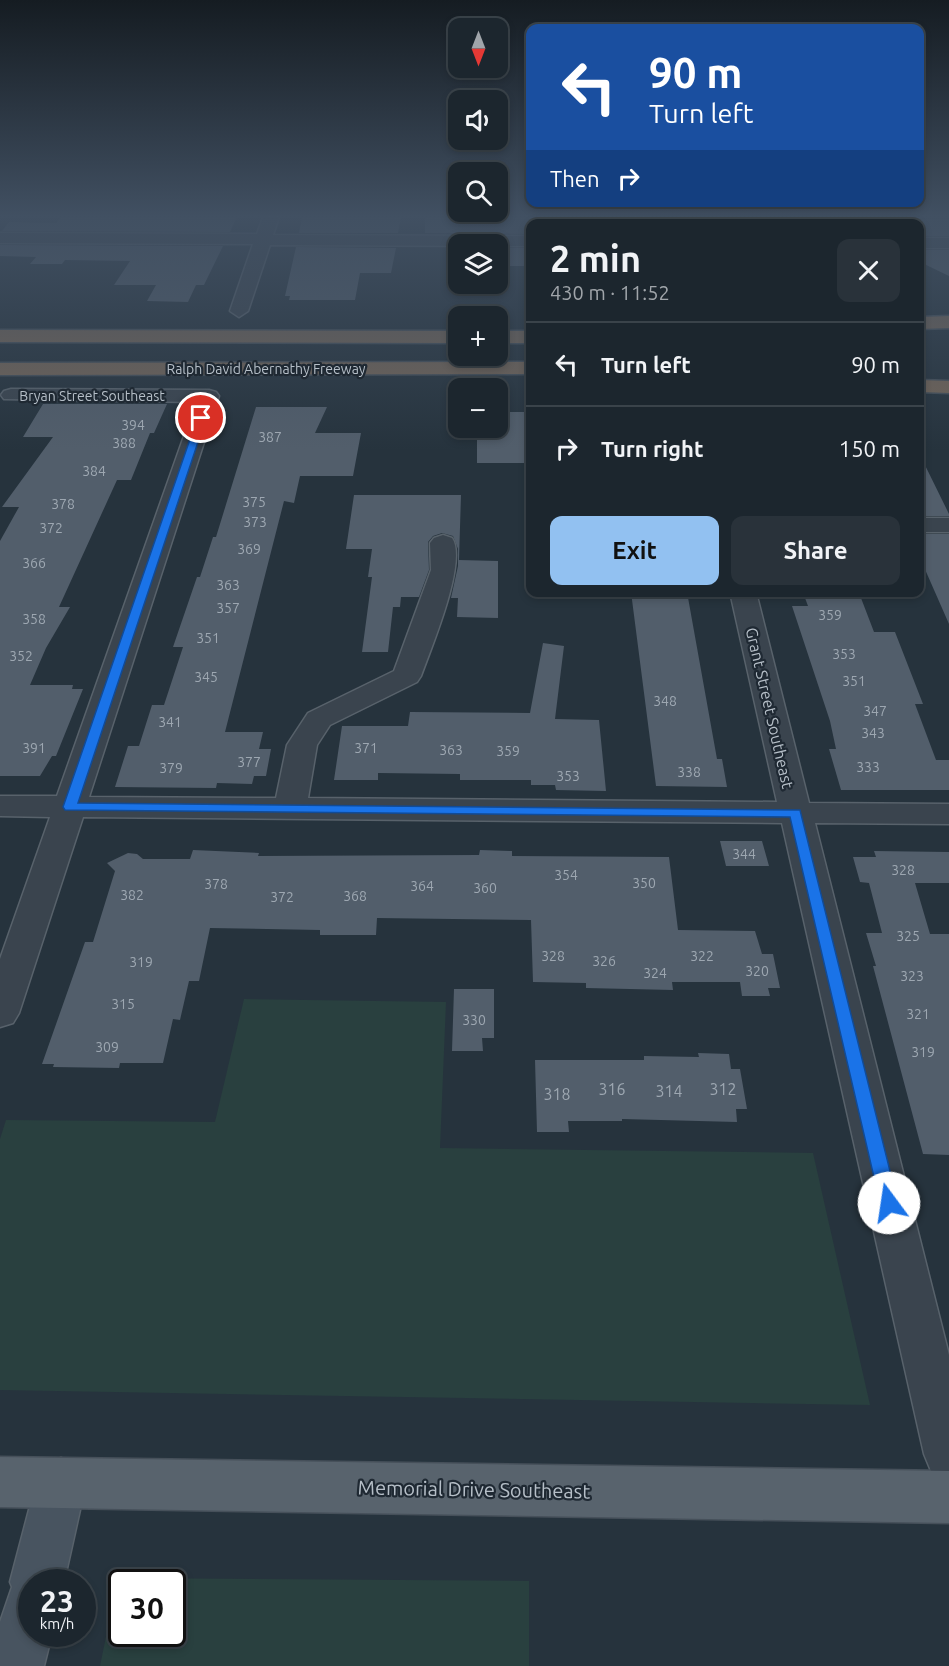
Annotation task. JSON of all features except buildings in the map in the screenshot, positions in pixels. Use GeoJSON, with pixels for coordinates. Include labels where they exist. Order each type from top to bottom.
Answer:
{"type":"FeatureCollection","features":[{"type":"Feature","properties":{"kind":"highway"},"geometry":{"type":"LineString","coordinates":[[924,323],[949,322]]}},
{"type":"Feature","properties":{"kind":"highway","name":"Ralph David Abernathy Freeway"},"geometry":{"type":"LineString","coordinates":[[0,336],[448,337]]}},
{"type":"Feature","properties":{"kind":"highway"},"geometry":{"type":"LineString","coordinates":[[508,337],[526,337]]}},
{"type":"Feature","properties":{"kind":"highway"},"geometry":{"type":"LineString","coordinates":[[924,337],[949,337]]}},
{"type":"Feature","properties":{"kind":"highway","name":"Ralph David Abernathy Freeway"},"geometry":{"type":"LineString","coordinates":[[0,369],[207,383],[526,368]]}},
{"type":"Feature","properties":{"kind":"highway"},"geometry":{"type":"LineString","coordinates":[[207,383],[526,377]]}},
{"type":"Feature","properties":{"kind":"highway"},"geometry":{"type":"LineString","coordinates":[[924,386],[949,387]]}},
{"type":"Feature","properties":{"kind":"main road","name":"Memorial Drive Southeast"},"geometry":{"type":"LineString","coordinates":[[0,1482],[949,1497]]}},
{"type":"Feature","properties":{"kind":"main road"},"geometry":{"type":"LineString","coordinates":[[40,1569],[61,1483]]}},
{"type":"Feature","properties":{"kind":"main road"},"geometry":{"type":"LineString","coordinates":[[16,1666],[21,1647]]}},
{"type":"Feature","properties":{"kind":"street"},"geometry":{"type":"LineString","coordinates":[[239,310],[244,295]]}},
{"type":"Feature","properties":{"kind":"street"},"geometry":{"type":"LineString","coordinates":[[0,1013],[70,807],[207,383]]}},
{"type":"Feature","properties":{"kind":"street","name":"Bryan Street Southeast"},"geometry":{"type":"LineString","coordinates":[[11,395],[207,383]]}},
{"type":"Feature","properties":{"kind":"street"},"geometry":{"type":"LineString","coordinates":[[924,525],[949,525]]}},
{"type":"Feature","properties":{"kind":"street"},"geometry":{"type":"LineString","coordinates":[[290,809],[302,745],[319,719],[407,676],[444,570],[443,543]]}},
{"type":"Feature","properties":{"kind":"street","name":"Grant Street Southeast"},"geometry":{"type":"LineString","coordinates":[[744,597],[949,1454]]}},
{"type":"Feature","properties":{"kind":"street"},"geometry":{"type":"LineString","coordinates":[[0,807],[949,814]]}},
{"type":"Feature","properties":{"kind":"green space"},"geometry":{"type":"Polygon","coordinates":[[[244,999],[446,1002],[440,1148],[813,1153],[870,1405],[0,1390],[0,1139],[6,1120],[215,1122],[244,999]]]}},
{"type":"Feature","properties":{"kind":"green space"},"geometry":{"type":"Polygon","coordinates":[[[186,1578],[529,1581],[529,1666],[100,1666],[108,1627],[108,1647],[186,1647],[186,1578]]]}},
{"type":"Feature","properties":{"kind":"route"},"geometry":{"type":"LineString","coordinates":[[201,418],[70,807],[796,813],[889,1203]]}}]}
